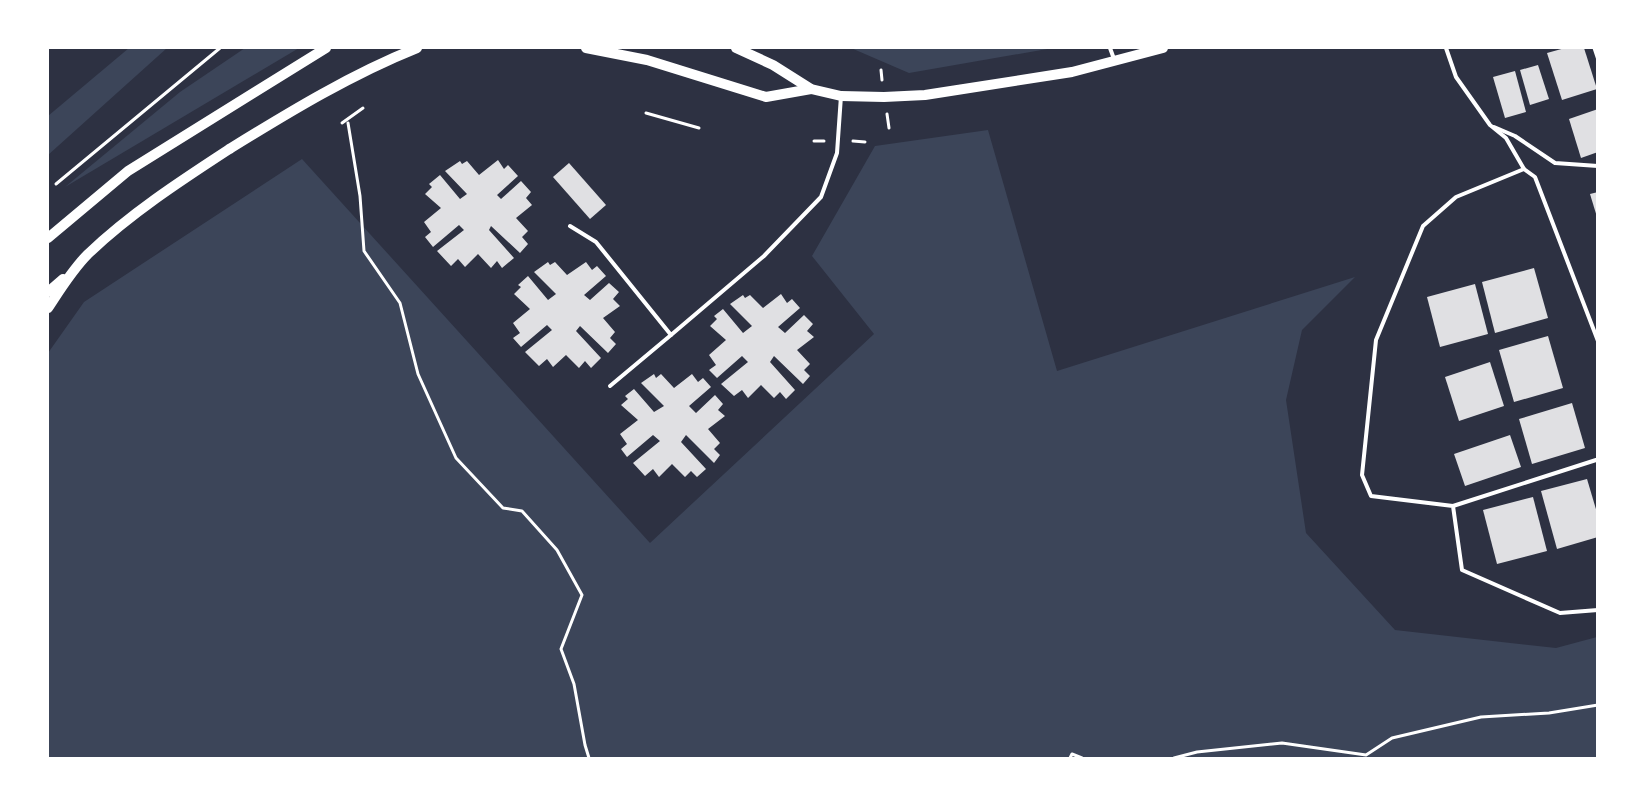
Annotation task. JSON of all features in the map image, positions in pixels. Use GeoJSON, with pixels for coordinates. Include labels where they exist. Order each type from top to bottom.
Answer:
{"type":"FeatureCollection","features":[{"type":"Feature","properties":{"kind":"main road"},"geometry":{"type":"LineString","coordinates":[[48,238],[128,171],[326,48]]}},
{"type":"Feature","properties":{"kind":"main road"},"geometry":{"type":"LineString","coordinates":[[48,308],[74,270],[88,254],[128,220],[182,179],[276,120],[353,77],[417,48]]}},
{"type":"Feature","properties":{"kind":"main road"},"geometry":{"type":"LineString","coordinates":[[586,48],[647,60],[766,97],[811,89]]}},
{"type":"Feature","properties":{"kind":"main road"},"geometry":{"type":"LineString","coordinates":[[736,48],[774,65],[811,89],[841,96],[926,96],[1072,72],[1114,59],[1163,48]]}},
{"type":"Feature","properties":{"kind":"main road"},"geometry":{"type":"LineString","coordinates":[[48,292],[74,270]]}},
{"type":"Feature","properties":{"kind":"lane"},"geometry":{"type":"LineString","coordinates":[[1110,48],[1114,59]]}},
{"type":"Feature","properties":{"kind":"lane"},"geometry":{"type":"LineString","coordinates":[[1446,48],[1456,76],[1490,125],[1506,138],[1524,169],[1535,177],[1598,341]]}},
{"type":"Feature","properties":{"kind":"lane"},"geometry":{"type":"LineString","coordinates":[[610,386],[764,256],[821,196],[837,153],[841,96]]}},
{"type":"Feature","properties":{"kind":"lane"},"geometry":{"type":"LineString","coordinates":[[1490,125],[1515,136],[1555,163],[1598,166]]}},
{"type":"Feature","properties":{"kind":"lane"},"geometry":{"type":"LineString","coordinates":[[1524,169],[1456,197],[1423,226],[1376,340],[1362,475],[1372,496],[1453,506],[1596,460]]}},
{"type":"Feature","properties":{"kind":"lane"},"geometry":{"type":"LineString","coordinates":[[570,226],[596,242],[672,335]]}},
{"type":"Feature","properties":{"kind":"lane"},"geometry":{"type":"LineString","coordinates":[[1453,506],[1462,570],[1560,613],[1598,610]]}},
{"type":"Feature","properties":{"kind":"path"},"geometry":{"type":"LineString","coordinates":[[56,184],[220,48]]}},
{"type":"Feature","properties":{"kind":"path"},"geometry":{"type":"LineString","coordinates":[[1594,48],[1598,60]]}},
{"type":"Feature","properties":{"kind":"path"},"geometry":{"type":"LineString","coordinates":[[342,123],[362,108]]}},
{"type":"Feature","properties":{"kind":"path"},"geometry":{"type":"LineString","coordinates":[[646,113],[699,128]]}},
{"type":"Feature","properties":{"kind":"path"},"geometry":{"type":"LineString","coordinates":[[348,123],[360,196],[364,250],[400,303],[418,374],[456,458],[503,508],[522,511],[557,550],[582,595],[561,649],[574,684],[589,758]]}},
{"type":"Feature","properties":{"kind":"path"},"geometry":{"type":"LineString","coordinates":[[1174,758],[1197,752],[1282,743],[1366,754],[1392,738],[1481,717],[1549,714],[1598,706]]}},
{"type":"Feature","properties":{"kind":"path"},"geometry":{"type":"LineString","coordinates":[[1070,758],[1072,754],[1082,758]]}},
{"type":"Feature","properties":{"kind":"shaded area"},"geometry":{"type":"Polygon","coordinates":[[[129,48],[167,48],[48,155],[48,116],[129,48]]]}},
{"type":"Feature","properties":{"kind":"shaded area"},"geometry":{"type":"Polygon","coordinates":[[[245,48],[299,48],[65,187],[180,92],[245,48]]]}},
{"type":"Feature","properties":{"kind":"shaded area"},"geometry":{"type":"Polygon","coordinates":[[[851,48],[1053,48],[909,73],[851,48]]]}},
{"type":"Feature","properties":{"kind":"shaded area"},"geometry":{"type":"Polygon","coordinates":[[[988,130],[1057,371],[1355,277],[1302,330],[1286,400],[1306,533],[1395,630],[1556,648],[1597,637],[1597,758],[48,758],[48,353],[84,302],[302,159],[650,543],[874,334],[812,256],[875,146],[988,130]]]}},
{"type":"Feature","properties":{"kind":"building"},"geometry":{"type":"Polygon","coordinates":[[[1565,48],[1584,48],[1597,89],[1562,100],[1547,53],[1565,48]]]}},
{"type":"Feature","properties":{"kind":"building"},"geometry":{"type":"Polygon","coordinates":[[[1538,65],[1549,99],[1530,105],[1520,70],[1538,65]]]}},
{"type":"Feature","properties":{"kind":"building"},"geometry":{"type":"Polygon","coordinates":[[[1515,71],[1526,112],[1505,118],[1493,77],[1515,71]]]}},
{"type":"Feature","properties":{"kind":"building"},"geometry":{"type":"Polygon","coordinates":[[[1598,109],[1598,152],[1581,158],[1569,119],[1598,109]]]}},
{"type":"Feature","properties":{"kind":"building"},"geometry":{"type":"Polygon","coordinates":[[[498,160],[504,169],[508,165],[518,176],[497,195],[501,199],[521,181],[531,192],[526,198],[532,205],[516,218],[528,231],[522,237],[528,244],[520,253],[491,226],[489,230],[514,258],[502,268],[497,261],[491,268],[478,254],[465,267],[458,259],[451,266],[437,251],[464,230],[459,225],[433,247],[425,237],[431,232],[424,222],[441,208],[425,194],[432,187],[429,184],[440,175],[460,199],[467,194],[445,171],[460,161],[462,164],[467,161],[479,175],[498,160]]]}},
{"type":"Feature","properties":{"kind":"building"},"geometry":{"type":"Polygon","coordinates":[[[569,163],[606,205],[590,219],[553,177],[569,163]]]}},
{"type":"Feature","properties":{"kind":"building"},"geometry":{"type":"Polygon","coordinates":[[[1598,192],[1598,217],[1597,217],[1590,194],[1598,192]]]}},
{"type":"Feature","properties":{"kind":"building"},"geometry":{"type":"Polygon","coordinates":[[[548,262],[550,265],[555,262],[567,275],[586,262],[592,270],[597,266],[606,276],[584,295],[590,300],[609,283],[619,292],[613,299],[620,306],[603,318],[615,332],[610,338],[616,344],[608,353],[580,326],[576,331],[601,358],[591,368],[585,361],[579,368],[566,355],[553,367],[547,359],[539,366],[525,352],[552,330],[547,325],[521,347],[513,338],[520,333],[513,323],[530,309],[514,294],[521,287],[518,285],[528,276],[548,300],[556,294],[534,272],[548,262]]]}},
{"type":"Feature","properties":{"kind":"building"},"geometry":{"type":"Polygon","coordinates":[[[1534,268],[1548,318],[1495,333],[1482,282],[1534,268]]]}},
{"type":"Feature","properties":{"kind":"building"},"geometry":{"type":"Polygon","coordinates":[[[1475,284],[1488,334],[1440,347],[1427,297],[1475,284]]]}},
{"type":"Feature","properties":{"kind":"building"},"geometry":{"type":"Polygon","coordinates":[[[781,294],[787,303],[792,299],[800,308],[778,327],[785,333],[804,315],[813,324],[807,331],[814,337],[797,350],[810,364],[804,370],[810,376],[803,384],[774,356],[770,362],[795,390],[786,399],[780,392],[774,398],[761,385],[748,398],[742,390],[734,396],[721,384],[748,362],[742,356],[717,378],[709,370],[716,365],[709,355],[726,340],[710,326],[717,319],[714,316],[723,309],[743,333],[752,326],[730,304],[743,295],[745,298],[750,295],[763,308],[781,294]]]}},
{"type":"Feature","properties":{"kind":"building"},"geometry":{"type":"Polygon","coordinates":[[[1548,336],[1563,388],[1514,402],[1499,350],[1548,336]]]}},
{"type":"Feature","properties":{"kind":"building"},"geometry":{"type":"Polygon","coordinates":[[[1490,362],[1504,406],[1459,421],[1445,377],[1490,362]]]}},
{"type":"Feature","properties":{"kind":"building"},"geometry":{"type":"Polygon","coordinates":[[[654,374],[656,378],[661,374],[674,388],[692,374],[698,382],[703,378],[711,387],[689,406],[696,413],[715,395],[723,404],[718,410],[725,416],[708,429],[720,443],[714,449],[720,455],[714,463],[686,435],[681,442],[706,469],[697,477],[691,471],[685,477],[672,464],[659,477],[653,469],[645,476],[633,463],[660,441],[653,435],[627,457],[621,449],[627,444],[620,434],[638,420],[621,405],[628,399],[625,396],[634,389],[654,412],[664,406],[641,383],[654,374]]]}},
{"type":"Feature","properties":{"kind":"building"},"geometry":{"type":"Polygon","coordinates":[[[1572,403],[1585,448],[1532,464],[1519,419],[1572,403]]]}},
{"type":"Feature","properties":{"kind":"building"},"geometry":{"type":"Polygon","coordinates":[[[1510,435],[1521,467],[1465,486],[1454,454],[1510,435]]]}},
{"type":"Feature","properties":{"kind":"building"},"geometry":{"type":"Polygon","coordinates":[[[1587,479],[1598,516],[1598,537],[1557,549],[1541,491],[1587,479]]]}},
{"type":"Feature","properties":{"kind":"building"},"geometry":{"type":"Polygon","coordinates":[[[1533,497],[1547,551],[1497,564],[1483,510],[1533,497]]]}}]}
